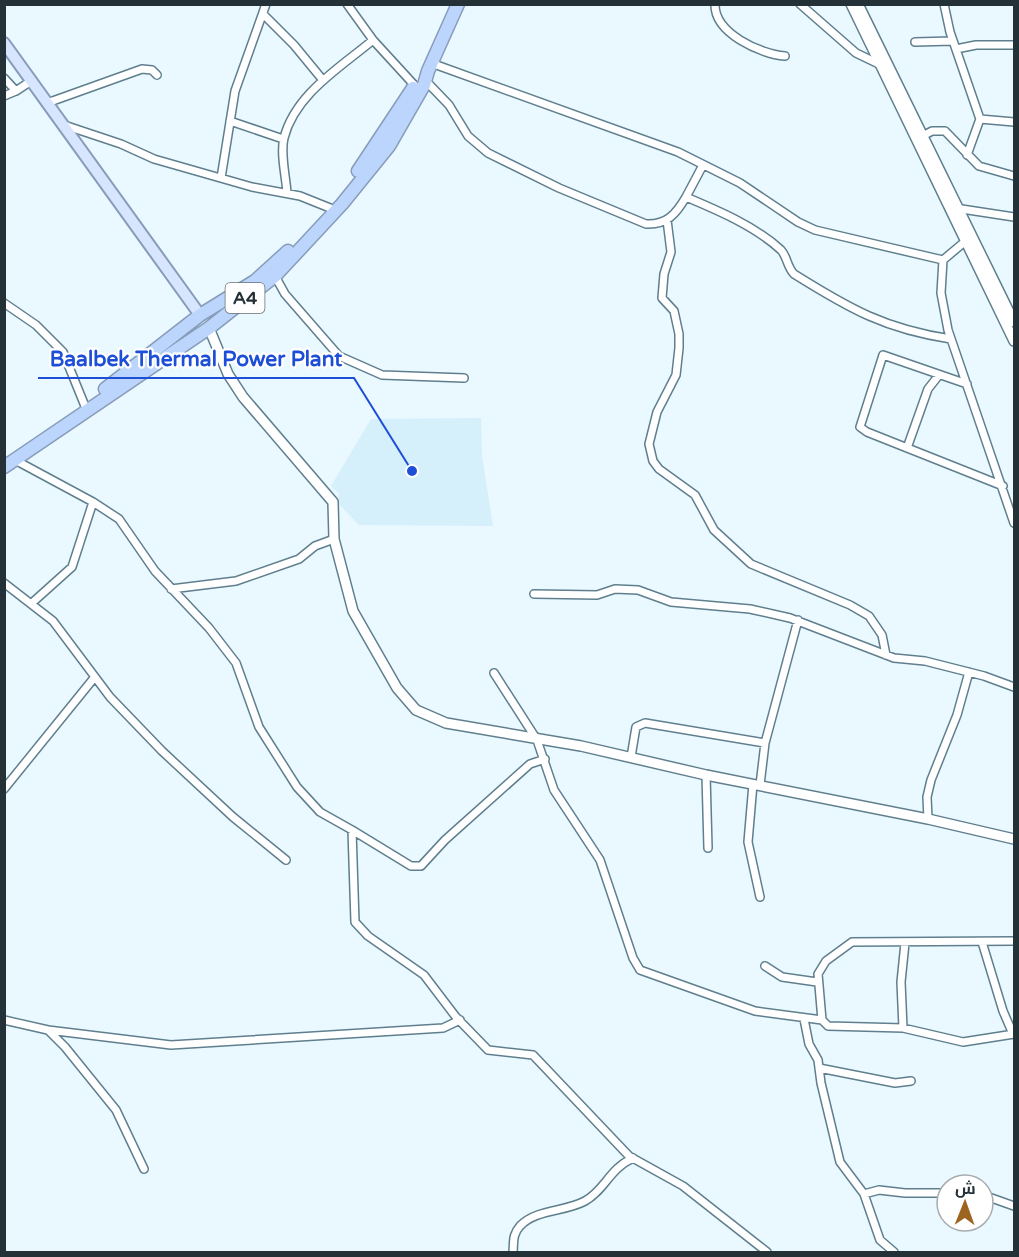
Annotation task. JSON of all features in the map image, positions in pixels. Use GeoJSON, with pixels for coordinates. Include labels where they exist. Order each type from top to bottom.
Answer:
{"type":"FeatureCollection","features":[{"type":"Feature","properties":{"kind":"highway","name":"A4"},"geometry":{"type":"LineString","coordinates":[[134,374],[200,315],[274,276],[364,176],[388,146],[458,4]]}},
{"type":"Feature","properties":{"kind":"highway","name":"A4"},"geometry":{"type":"LineString","coordinates":[[8,461],[134,374],[222,318],[330,208],[374,150],[423,78]]}},
{"type":"Feature","properties":{"kind":"highway"},"geometry":{"type":"LineString","coordinates":[[214,306],[222,318]]}},
{"type":"Feature","properties":{"kind":"highway"},"geometry":{"type":"LineString","coordinates":[[184,328],[191,339]]}},
{"type":"Feature","properties":{"kind":"main road"},"geometry":{"type":"LineString","coordinates":[[6,50],[31,81],[200,315]]}},
{"type":"Feature","properties":{"kind":"street"},"geometry":{"type":"LineString","coordinates":[[221,178],[230,121],[244,59],[266,4]]}},
{"type":"Feature","properties":{"kind":"street"},"geometry":{"type":"LineString","coordinates":[[347,4],[373,40],[423,78],[449,105],[468,136],[488,153],[636,221],[655,224],[672,218],[703,165]]}},
{"type":"Feature","properties":{"kind":"street"},"geometry":{"type":"LineString","coordinates":[[716,4],[717,18],[722,26],[754,46],[785,56]]}},
{"type":"Feature","properties":{"kind":"street"},"geometry":{"type":"LineString","coordinates":[[800,4],[855,53],[884,65]]}},
{"type":"Feature","properties":{"kind":"street"},"geometry":{"type":"LineString","coordinates":[[851,4],[921,137],[997,297],[1014,341]]}},
{"type":"Feature","properties":{"kind":"street"},"geometry":{"type":"LineString","coordinates":[[858,4],[884,65]]}},
{"type":"Feature","properties":{"kind":"street"},"geometry":{"type":"LineString","coordinates":[[944,4],[954,45],[980,119],[968,155]]}},
{"type":"Feature","properties":{"kind":"street"},"geometry":{"type":"LineString","coordinates":[[263,14],[294,45],[322,79]]}},
{"type":"Feature","properties":{"kind":"street"},"geometry":{"type":"LineString","coordinates":[[287,193],[283,139],[300,108],[322,79],[373,40]]}},
{"type":"Feature","properties":{"kind":"street"},"geometry":{"type":"LineString","coordinates":[[915,42],[954,45],[1014,45]]}},
{"type":"Feature","properties":{"kind":"street"},"geometry":{"type":"LineString","coordinates":[[47,103],[142,69],[152,70],[157,75]]}},
{"type":"Feature","properties":{"kind":"street"},"geometry":{"type":"LineString","coordinates":[[4,78],[16,91]]}},
{"type":"Feature","properties":{"kind":"street"},"geometry":{"type":"LineString","coordinates":[[423,78],[678,152],[740,183],[798,222],[815,230],[943,260]]}},
{"type":"Feature","properties":{"kind":"street"},"geometry":{"type":"LineString","coordinates":[[4,96],[31,81]]}},
{"type":"Feature","properties":{"kind":"street"},"geometry":{"type":"LineString","coordinates":[[980,119],[1014,122]]}},
{"type":"Feature","properties":{"kind":"street"},"geometry":{"type":"LineString","coordinates":[[230,121],[283,139]]}},
{"type":"Feature","properties":{"kind":"street"},"geometry":{"type":"LineString","coordinates":[[62,124],[121,144],[154,159],[221,178],[287,193],[330,208]]}},
{"type":"Feature","properties":{"kind":"street"},"geometry":{"type":"LineString","coordinates":[[921,137],[932,131],[945,130],[968,155],[986,169],[1014,176]]}},
{"type":"Feature","properties":{"kind":"street"},"geometry":{"type":"LineString","coordinates":[[686,197],[722,211],[781,250],[788,267],[794,274],[846,306],[896,328],[951,339]]}},
{"type":"Feature","properties":{"kind":"street"},"geometry":{"type":"LineString","coordinates":[[954,208],[1014,217]]}},
{"type":"Feature","properties":{"kind":"street"},"geometry":{"type":"LineString","coordinates":[[667,220],[671,252],[664,274],[662,298],[674,311],[679,334],[679,348],[676,375],[654,422],[649,444],[653,461],[695,495],[708,522],[752,564],[850,604],[869,616],[882,635],[886,655]]}},
{"type":"Feature","properties":{"kind":"street"},"geometry":{"type":"LineString","coordinates":[[969,238],[943,260],[942,310],[1014,523]]}},
{"type":"Feature","properties":{"kind":"street"},"geometry":{"type":"LineString","coordinates":[[274,276],[285,294],[339,356],[382,375],[464,378]]}},
{"type":"Feature","properties":{"kind":"street"},"geometry":{"type":"LineString","coordinates":[[997,297],[1014,322]]}},
{"type":"Feature","properties":{"kind":"street"},"geometry":{"type":"LineString","coordinates":[[4,303],[36,325],[63,352],[81,391],[85,407]]}},
{"type":"Feature","properties":{"kind":"street"},"geometry":{"type":"LineString","coordinates":[[209,328],[228,374],[243,397],[333,502],[334,539],[353,611],[370,645],[407,703],[429,718],[537,740],[581,746],[706,775],[928,819],[1014,839]]}},
{"type":"Feature","properties":{"kind":"street"},"geometry":{"type":"LineString","coordinates":[[967,384],[887,354],[881,358],[860,427],[867,432],[1003,486]]}},
{"type":"Feature","properties":{"kind":"street"},"geometry":{"type":"LineString","coordinates":[[907,448],[928,389],[939,375]]}},
{"type":"Feature","properties":{"kind":"street"},"geometry":{"type":"LineString","coordinates":[[8,461],[93,502],[119,519],[171,589],[209,628],[236,663],[259,727],[297,787],[320,812],[411,866],[421,866],[445,840],[530,764],[545,759]]}},
{"type":"Feature","properties":{"kind":"street"},"geometry":{"type":"LineString","coordinates":[[33,602],[72,567],[93,502]]}},
{"type":"Feature","properties":{"kind":"street"},"geometry":{"type":"LineString","coordinates":[[171,589],[237,581],[299,559],[315,546],[334,539]]}},
{"type":"Feature","properties":{"kind":"street"},"geometry":{"type":"LineString","coordinates":[[4,583],[33,602],[53,621],[94,678],[121,709],[195,783],[286,860]]}},
{"type":"Feature","properties":{"kind":"street"},"geometry":{"type":"LineString","coordinates":[[534,594],[597,595],[615,589],[638,590],[671,602],[734,606],[798,621],[886,655],[969,672],[1014,687]]}},
{"type":"Feature","properties":{"kind":"street"},"geometry":{"type":"LineString","coordinates":[[760,897],[748,842],[765,743],[798,621]]}},
{"type":"Feature","properties":{"kind":"street"},"geometry":{"type":"LineString","coordinates":[[928,819],[927,796],[931,780],[957,715],[969,672]]}},
{"type":"Feature","properties":{"kind":"street"},"geometry":{"type":"LineString","coordinates":[[494,673],[537,740],[554,790],[600,860],[633,958],[640,970],[755,1011],[822,1020]]}},
{"type":"Feature","properties":{"kind":"street"},"geometry":{"type":"LineString","coordinates":[[4,789],[94,678]]}},
{"type":"Feature","properties":{"kind":"street"},"geometry":{"type":"LineString","coordinates":[[632,757],[636,727],[645,723],[765,743]]}},
{"type":"Feature","properties":{"kind":"street"},"geometry":{"type":"LineString","coordinates":[[706,775],[708,848]]}},
{"type":"Feature","properties":{"kind":"street"},"geometry":{"type":"LineString","coordinates":[[352,830],[355,922],[368,936],[424,975],[460,1020],[490,1052],[524,1052],[537,1058],[586,1108],[614,1142],[633,1158],[651,1166],[683,1186],[767,1252]]}},
{"type":"Feature","properties":{"kind":"street"},"geometry":{"type":"LineString","coordinates":[[982,942],[1003,1011],[1014,1034],[963,1041],[903,1028],[828,1026],[822,1020],[817,982],[826,961],[852,942],[1014,941]]}},
{"type":"Feature","properties":{"kind":"street"},"geometry":{"type":"LineString","coordinates":[[903,1028],[901,982],[904,943]]}},
{"type":"Feature","properties":{"kind":"street"},"geometry":{"type":"LineString","coordinates":[[765,966],[782,977],[817,982]]}},
{"type":"Feature","properties":{"kind":"street"},"geometry":{"type":"LineString","coordinates":[[804,1019],[809,1044],[818,1060],[840,1162],[864,1194],[880,1240],[894,1252]]}},
{"type":"Feature","properties":{"kind":"street"},"geometry":{"type":"LineString","coordinates":[[4,1020],[48,1030],[171,1045],[443,1028],[460,1020]]}},
{"type":"Feature","properties":{"kind":"street"},"geometry":{"type":"LineString","coordinates":[[48,1030],[65,1047],[116,1110],[144,1169]]}},
{"type":"Feature","properties":{"kind":"street"},"geometry":{"type":"LineString","coordinates":[[819,1068],[895,1083],[911,1081]]}},
{"type":"Feature","properties":{"kind":"street"},"geometry":{"type":"LineString","coordinates":[[513,1252],[513,1238],[521,1226],[537,1215],[568,1209],[586,1201],[597,1193],[615,1168],[633,1158]]}},
{"type":"Feature","properties":{"kind":"street"},"geometry":{"type":"LineString","coordinates":[[864,1194],[879,1190],[905,1194],[935,1193]]}},
{"type":"Feature","properties":{"kind":"street"},"geometry":{"type":"LineString","coordinates":[[995,1199],[1014,1206]]}},
{"type":"Feature","properties":{"kind":"shaded area"},"geometry":{"type":"Polygon","coordinates":[[[481,418],[482,456],[493,526],[359,525],[337,502],[339,494],[331,486],[371,419],[481,418]]]}},
{"type":"Feature","properties":{"kind":"place","name":"Baalbek Thermal Power Plant"},"geometry":{"type":"Point","coordinates":[412,471]}}]}
